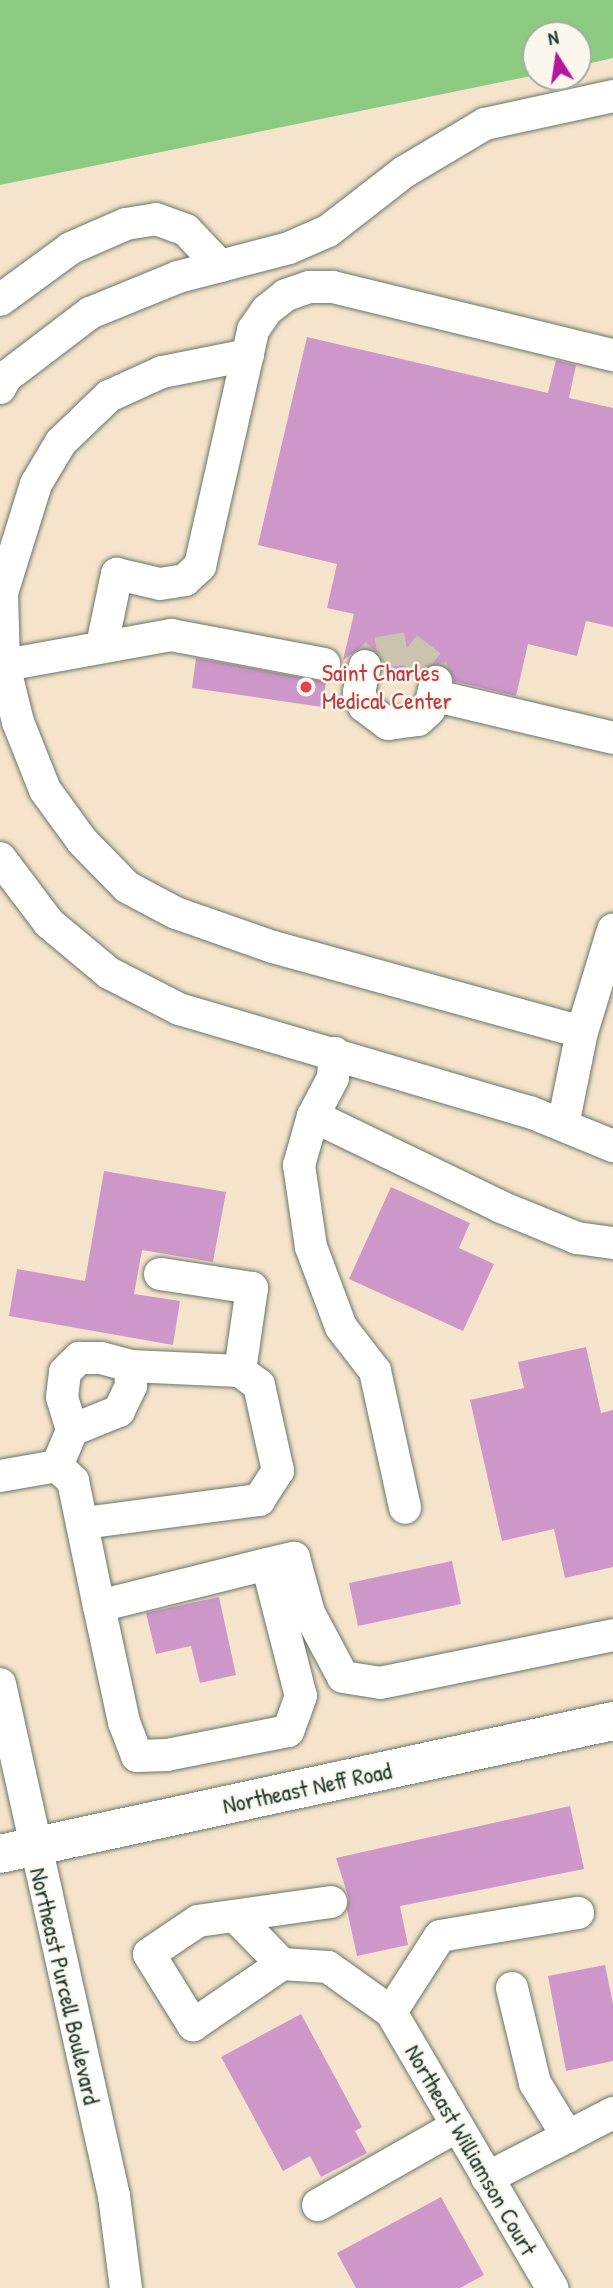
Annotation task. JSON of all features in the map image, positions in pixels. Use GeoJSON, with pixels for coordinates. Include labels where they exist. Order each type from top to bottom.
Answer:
{"type":"FeatureCollection","features":[{"type":"Feature","properties":{"kind":"main road","name":"Northeast Neff Road"},"geometry":{"type":"LineString","coordinates":[[16,1851],[613,1721]]}},
{"type":"Feature","properties":{"kind":"street"},"geometry":{"type":"LineString","coordinates":[[0,388],[6,377],[90,313],[178,276],[289,248],[328,231],[404,172],[485,124],[613,96]]}},
{"type":"Feature","properties":{"kind":"street"},"geometry":{"type":"LineString","coordinates":[[0,300],[71,248],[126,223],[156,219],[186,230],[220,266]]}},
{"type":"Feature","properties":{"kind":"street"},"geometry":{"type":"LineString","coordinates":[[102,645],[117,574],[160,584],[185,580],[200,566],[254,330],[267,310],[286,295],[309,287],[333,287],[613,355]]}},
{"type":"Feature","properties":{"kind":"street"},"geometry":{"type":"LineString","coordinates":[[248,355],[162,372],[120,391],[61,442],[36,484],[2,593],[2,666],[18,722],[45,790],[82,841],[127,887],[176,913],[273,947],[582,1032]]}},
{"type":"Feature","properties":{"kind":"street"},"geometry":{"type":"LineString","coordinates":[[2,666],[102,645],[172,635],[324,664]]}},
{"type":"Feature","properties":{"kind":"street"},"geometry":{"type":"LineString","coordinates":[[365,666],[359,692],[364,706],[388,724],[418,720],[436,689],[613,738]]}},
{"type":"Feature","properties":{"kind":"street"},"geometry":{"type":"LineString","coordinates":[[0,858],[49,923],[109,974],[179,1009],[335,1053],[564,1125],[613,1146]]}},
{"type":"Feature","properties":{"kind":"street"},"geometry":{"type":"LineString","coordinates":[[564,1125],[582,1032],[613,930]]}},
{"type":"Feature","properties":{"kind":"street"},"geometry":{"type":"LineString","coordinates":[[335,1053],[333,1078],[313,1115],[299,1165],[311,1247],[341,1327],[375,1371],[405,1508]]}},
{"type":"Feature","properties":{"kind":"street"},"geometry":{"type":"LineString","coordinates":[[313,1115],[501,1207],[577,1238],[613,1242]]}},
{"type":"Feature","properties":{"kind":"street"},"geometry":{"type":"LineString","coordinates":[[160,1274],[252,1288],[240,1371]]}},
{"type":"Feature","properties":{"kind":"street"},"geometry":{"type":"LineString","coordinates":[[57,1466],[72,1430],[62,1398],[65,1372],[79,1358],[101,1357],[130,1366],[240,1371],[259,1385],[278,1471],[259,1500],[84,1523]]}},
{"type":"Feature","properties":{"kind":"street"},"geometry":{"type":"LineString","coordinates":[[72,1430],[119,1411],[131,1386],[130,1366]]}},
{"type":"Feature","properties":{"kind":"street"},"geometry":{"type":"LineString","coordinates":[[57,1466],[73,1481],[124,1721],[137,1756],[167,1755],[288,1731],[300,1696],[267,1564]]}},
{"type":"Feature","properties":{"kind":"street"},"geometry":{"type":"LineString","coordinates":[[0,1476],[57,1466]]}},
{"type":"Feature","properties":{"kind":"street"},"geometry":{"type":"LineString","coordinates":[[99,1606],[294,1558],[309,1613],[343,1677],[380,1683],[613,1635]]}},
{"type":"Feature","properties":{"kind":"street","name":"Northeast Purcell Boulevard"},"geometry":{"type":"LineString","coordinates":[[0,1684],[16,1851],[114,2196],[126,2288]]}},
{"type":"Feature","properties":{"kind":"street"},"geometry":{"type":"LineString","coordinates":[[331,1902],[198,1921],[149,1954],[193,2025],[282,1964],[328,1967],[391,2012],[440,1936],[578,1913]]}},
{"type":"Feature","properties":{"kind":"street"},"geometry":{"type":"LineString","coordinates":[[234,1916],[282,1964]]}},
{"type":"Feature","properties":{"kind":"street"},"geometry":{"type":"LineString","coordinates":[[512,1988],[535,2083],[568,2137]]}},
{"type":"Feature","properties":{"kind":"street","name":"Northeast Williamson Court"},"geometry":{"type":"LineString","coordinates":[[391,2012],[552,2288]]}},
{"type":"Feature","properties":{"kind":"street"},"geometry":{"type":"LineString","coordinates":[[487,2178],[613,2113]]}},
{"type":"Feature","properties":{"kind":"street"},"geometry":{"type":"LineString","coordinates":[[318,2205],[457,2126]]}},
{"type":"Feature","properties":{"kind":"green space"},"geometry":{"type":"Polygon","coordinates":[[[0,0],[613,0],[613,58],[592,63],[592,21],[522,21],[522,78],[0,185],[0,0]]]}},
{"type":"Feature","properties":{"kind":"building"},"geometry":{"type":"Polygon","coordinates":[[[307,337],[548,393],[556,360],[576,365],[569,398],[613,408],[613,627],[586,621],[577,656],[528,644],[516,696],[454,681],[449,669],[440,664],[423,669],[418,678],[383,670],[378,653],[368,648],[359,649],[343,660],[354,614],[327,608],[337,564],[258,545],[307,337]]]}},
{"type":"Feature","properties":{"kind":"building"},"geometry":{"type":"Polygon","coordinates":[[[196,658],[326,682],[322,707],[192,688],[196,658]]]}},
{"type":"Feature","properties":{"kind":"building"},"geometry":{"type":"Polygon","coordinates":[[[104,1171],[226,1192],[213,1262],[142,1250],[134,1294],[180,1301],[173,1345],[9,1316],[17,1269],[85,1281],[104,1171]]]}},
{"type":"Feature","properties":{"kind":"building"},"geometry":{"type":"Polygon","coordinates":[[[391,1187],[470,1223],[459,1248],[494,1264],[463,1331],[349,1279],[391,1187]]]}},
{"type":"Feature","properties":{"kind":"building"},"geometry":{"type":"Polygon","coordinates":[[[586,1347],[601,1413],[613,1410],[613,1567],[565,1578],[554,1529],[502,1541],[470,1400],[524,1388],[518,1362],[586,1347]]]}},
{"type":"Feature","properties":{"kind":"building"},"geometry":{"type":"Polygon","coordinates":[[[452,1561],[461,1604],[358,1626],[349,1583],[452,1561]]]}},
{"type":"Feature","properties":{"kind":"building"},"geometry":{"type":"Polygon","coordinates":[[[219,1597],[236,1675],[200,1683],[191,1646],[156,1654],[146,1613],[219,1597]]]}},
{"type":"Feature","properties":{"kind":"building"},"geometry":{"type":"Polygon","coordinates":[[[570,1806],[584,1869],[400,1906],[408,1945],[357,1956],[347,1910],[349,1899],[336,1858],[570,1806]]]}},
{"type":"Feature","properties":{"kind":"building"},"geometry":{"type":"Polygon","coordinates":[[[605,1965],[613,2004],[613,2061],[566,2071],[548,1976],[605,1965]]]}},
{"type":"Feature","properties":{"kind":"building"},"geometry":{"type":"Polygon","coordinates":[[[301,2014],[362,2127],[355,2131],[367,2153],[321,2177],[310,2156],[283,2171],[221,2057],[301,2014]]]}},
{"type":"Feature","properties":{"kind":"building"},"geometry":{"type":"Polygon","coordinates":[[[441,2197],[484,2275],[460,2288],[356,2288],[337,2253],[441,2197]]]}},
{"type":"Feature","properties":{"kind":"tunnel"},"geometry":{"type":"LineString","coordinates":[[365,666],[377,653],[407,648],[431,666],[436,682]]}},
{"type":"Feature","properties":{"kind":"place","name":"Saint Charles Medical Center"},"geometry":{"type":"Point","coordinates":[306,687]}}]}
